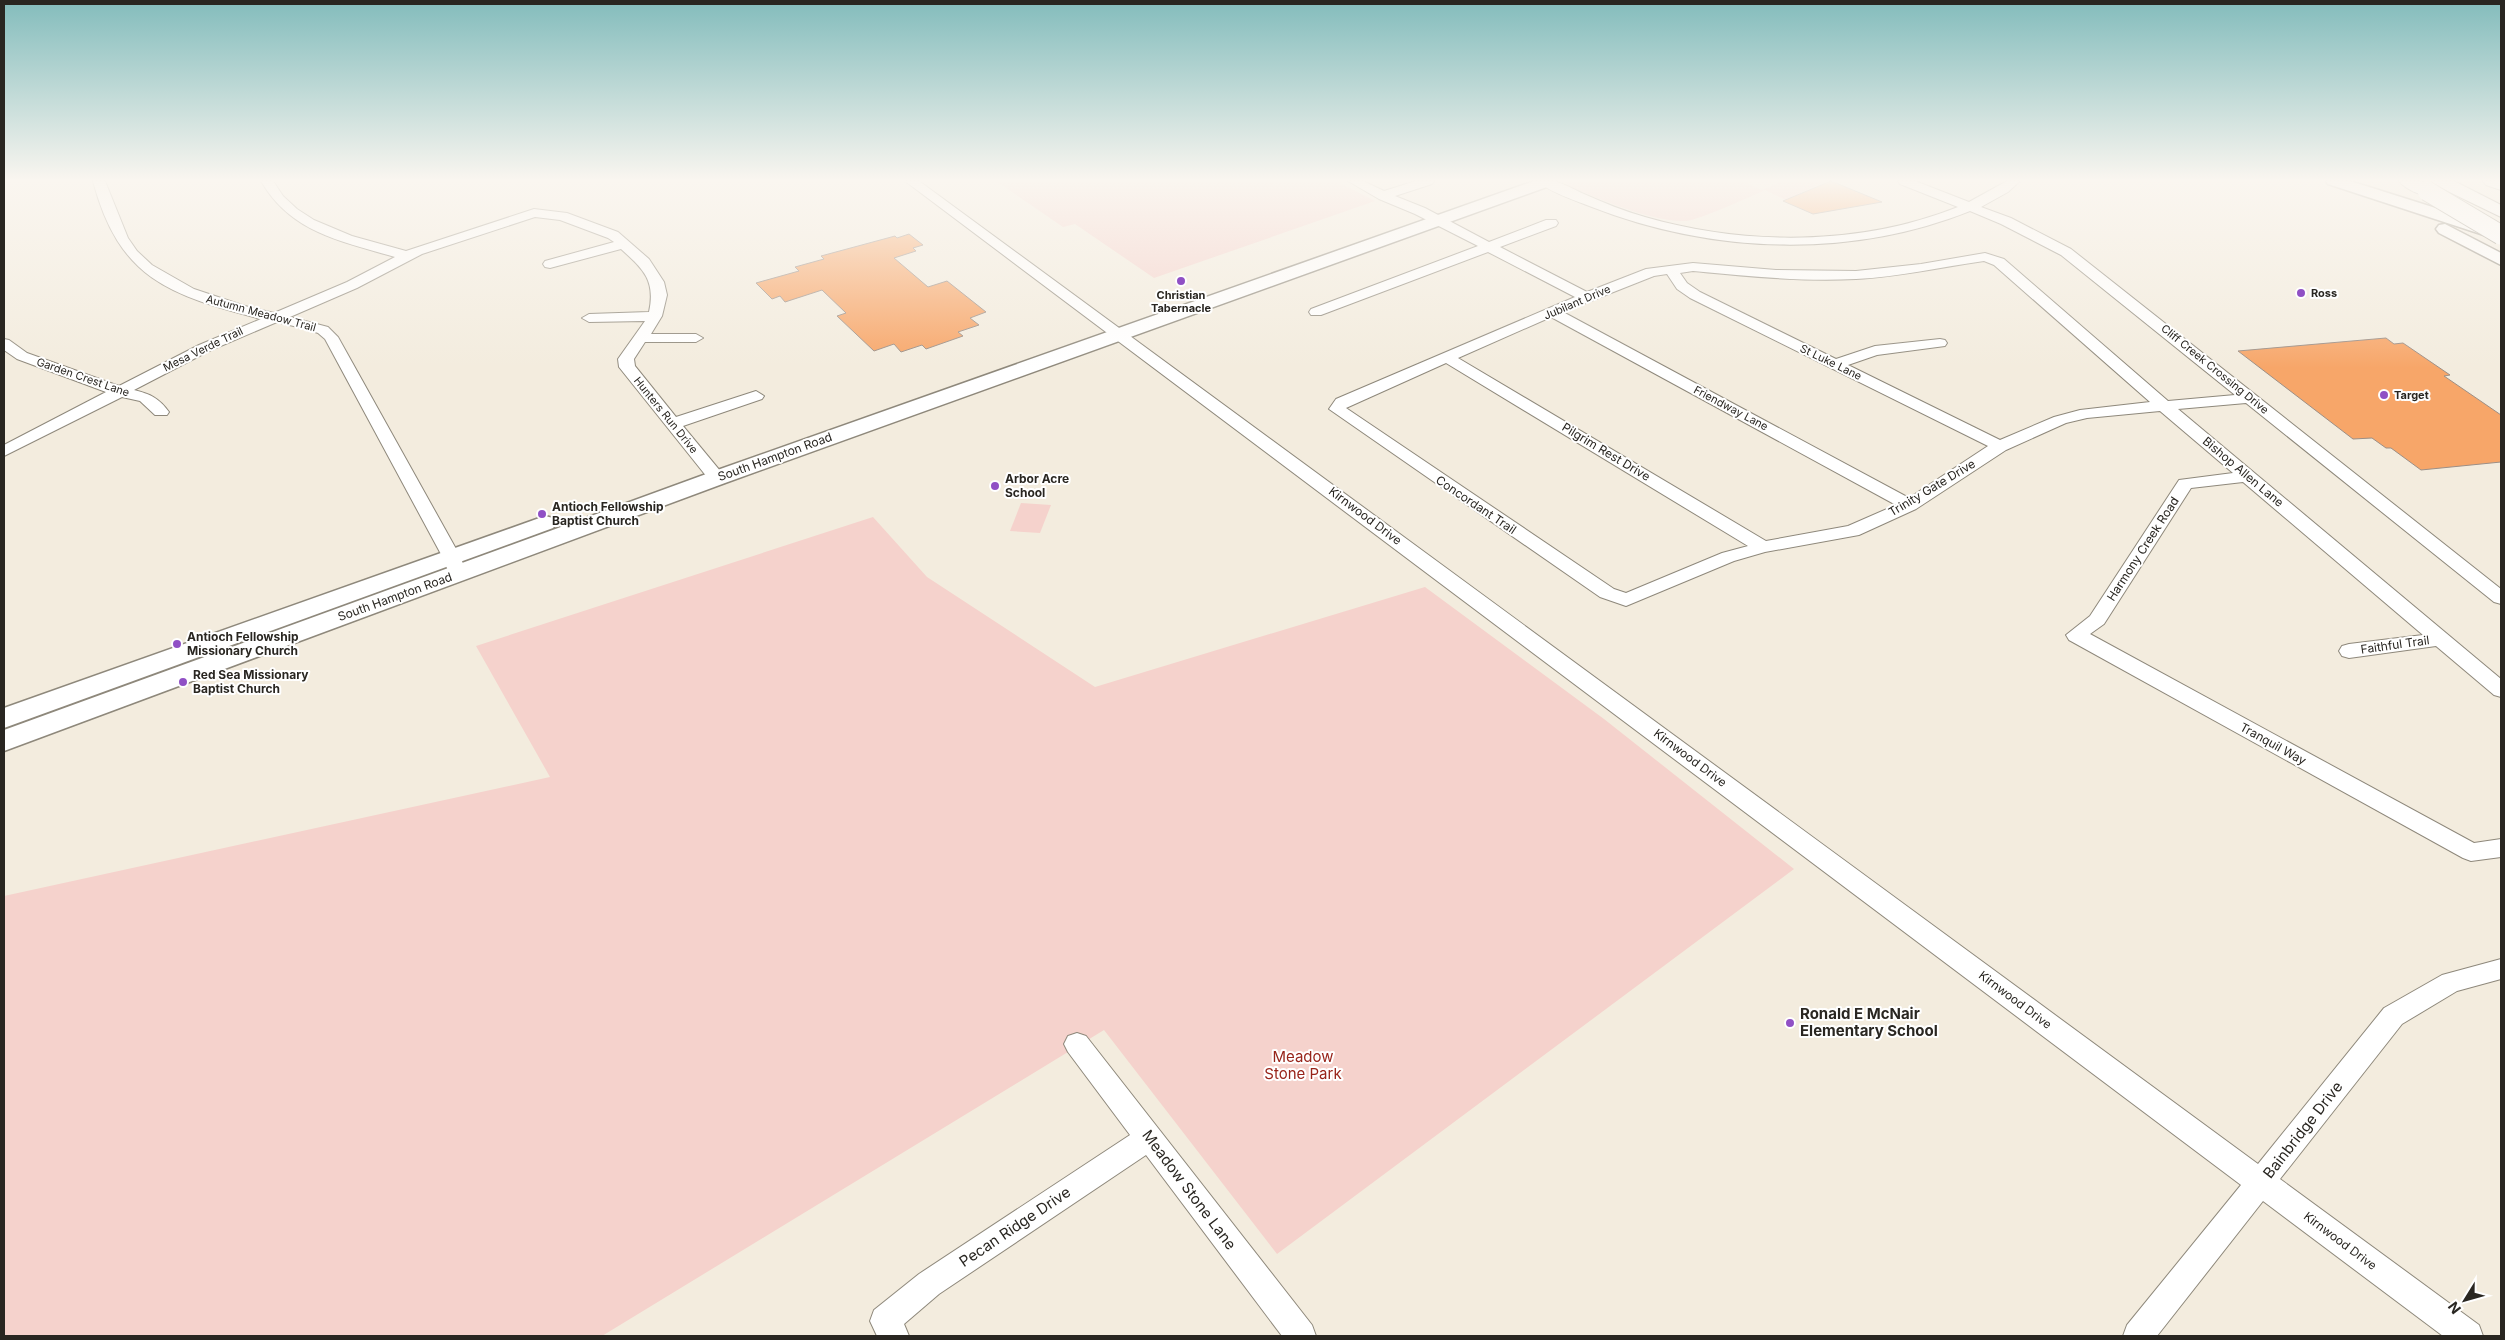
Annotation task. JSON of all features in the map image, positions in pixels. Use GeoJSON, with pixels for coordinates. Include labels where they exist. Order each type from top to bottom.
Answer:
{"type":"FeatureCollection","features":[{"type":"Feature","properties":{"kind":"main road","name":"South Hampton Road"},"geometry":{"type":"LineString","coordinates":[[1113,329],[1335,244]]}},
{"type":"Feature","properties":{"kind":"main road","name":"South Hampton Road"},"geometry":{"type":"LineString","coordinates":[[4,740],[30,720],[454,565],[1113,329],[1367,244]]}},
{"type":"Feature","properties":{"kind":"main road"},"geometry":{"type":"LineString","coordinates":[[2474,244],[2501,260]]}},
{"type":"Feature","properties":{"kind":"main road","name":"South Hampton Road"},"geometry":{"type":"LineString","coordinates":[[4,718],[30,720]]}},
{"type":"Feature","properties":{"kind":"street","name":"Autumn Meadow Trail"},"geometry":{"type":"LineString","coordinates":[[127,244],[132,254],[151,270],[176,286],[206,298],[272,317],[316,327],[331,337],[454,565]]}},
{"type":"Feature","properties":{"kind":"street"},"geometry":{"type":"LineString","coordinates":[[367,244],[407,256]]}},
{"type":"Feature","properties":{"kind":"street","name":"Mesa Verde Trail"},"geometry":{"type":"LineString","coordinates":[[4,451],[204,348],[272,317],[352,285],[407,256],[436,244]]}},
{"type":"Feature","properties":{"kind":"street"},"geometry":{"type":"LineString","coordinates":[[550,264],[623,244]]}},
{"type":"Feature","properties":{"kind":"street","name":"Hunters Run Drive"},"geometry":{"type":"LineString","coordinates":[[623,244],[644,262],[657,282],[660,295],[655,316],[626,359],[627,368],[712,472]]}},
{"type":"Feature","properties":{"kind":"street","name":"Kirnwood Drive"},"geometry":{"type":"LineString","coordinates":[[996,244],[2468,1336]]}},
{"type":"Feature","properties":{"kind":"street"},"geometry":{"type":"LineString","coordinates":[[1483,244],[1586,297]]}},
{"type":"Feature","properties":{"kind":"street"},"geometry":{"type":"LineString","coordinates":[[1316,312],[1495,244]]}},
{"type":"Feature","properties":{"kind":"street","name":"Cliff Creek Crossing Drive"},"geometry":{"type":"LineString","coordinates":[[2050,244],[2066,252],[2501,598]]}},
{"type":"Feature","properties":{"kind":"street","name":"Jubilant Drive"},"geometry":{"type":"LineString","coordinates":[[1337,409],[1342,402],[1644,274],[1670,269],[1703,267],[1776,274],[1856,275],[1913,270],[1985,257]]}},
{"type":"Feature","properties":{"kind":"street","name":"Bishop Allen Lane"},"geometry":{"type":"LineString","coordinates":[[1985,257],[1999,262],[2164,406],[2501,690]]}},
{"type":"Feature","properties":{"kind":"street","name":"St Luke Lane"},"geometry":{"type":"LineString","coordinates":[[1670,269],[1682,286],[1695,295],[2000,446]]}},
{"type":"Feature","properties":{"kind":"street","name":"Friendway Lane"},"geometry":{"type":"LineString","coordinates":[[1552,312],[1910,505]]}},
{"type":"Feature","properties":{"kind":"street"},"geometry":{"type":"LineString","coordinates":[[589,318],[655,316]]}},
{"type":"Feature","properties":{"kind":"street"},"geometry":{"type":"LineString","coordinates":[[640,338],[696,338]]}},
{"type":"Feature","properties":{"kind":"street","name":"Garden Crest Lane"},"geometry":{"type":"LineString","coordinates":[[4,343],[22,356],[118,391],[146,398],[156,405],[161,412]]}},
{"type":"Feature","properties":{"kind":"street"},"geometry":{"type":"LineString","coordinates":[[1836,364],[1875,351],[1940,343]]}},
{"type":"Feature","properties":{"kind":"street"},"geometry":{"type":"LineString","coordinates":[[4,364],[22,356]]}},
{"type":"Feature","properties":{"kind":"street","name":"Pilgrim Rest Drive"},"geometry":{"type":"LineString","coordinates":[[1448,358],[1763,547]]}},
{"type":"Feature","properties":{"kind":"street"},"geometry":{"type":"LineString","coordinates":[[673,424],[756,396]]}},
{"type":"Feature","properties":{"kind":"street","name":"Trinity Gate Drive"},"geometry":{"type":"LineString","coordinates":[[1617,598],[1632,598],[1684,574],[1728,557],[1763,547],[1853,531],[1910,505],[2000,446],[2049,424],[2074,416],[2250,398]]}},
{"type":"Feature","properties":{"kind":"street","name":"Concordant Trail"},"geometry":{"type":"LineString","coordinates":[[1337,409],[1617,598]]}},
{"type":"Feature","properties":{"kind":"street","name":"Harmony Creek Road"},"geometry":{"type":"LineString","coordinates":[[2076,635],[2097,620],[2185,484],[2247,476]]}},
{"type":"Feature","properties":{"kind":"street","name":"Tranquil Way"},"geometry":{"type":"LineString","coordinates":[[2076,635],[2471,852],[2501,848]]}},
{"type":"Feature","properties":{"kind":"street","name":"Faithful Trail"},"geometry":{"type":"LineString","coordinates":[[2349,651],[2440,639]]}},
{"type":"Feature","properties":{"kind":"street","name":"Bainbridge Drive"},"geometry":{"type":"LineString","coordinates":[[2138,1336],[2262,1183],[2393,1016],[2452,982],[2501,969]]}},
{"type":"Feature","properties":{"kind":"street","name":"Meadow Stone Lane"},"geometry":{"type":"LineString","coordinates":[[1077,1044],[1301,1336]]}},
{"type":"Feature","properties":{"kind":"street","name":"Pecan Ridge Drive"},"geometry":{"type":"LineString","coordinates":[[890,1329],[930,1284],[1148,1138]]}},
{"type":"Feature","properties":{"kind":"green space"},"geometry":{"type":"Polygon","coordinates":[[[1104,244],[1253,244],[1154,278],[1104,244]]]}},
{"type":"Feature","properties":{"kind":"green space"},"geometry":{"type":"Polygon","coordinates":[[[1021,503],[1051,505],[1040,533],[1010,531],[1021,503]]]}},
{"type":"Feature","properties":{"kind":"green space","name":"Meadow Stone Park"},"geometry":{"type":"Polygon","coordinates":[[[873,517],[927,577],[1095,687],[1425,587],[1604,719],[1794,869],[1277,1254],[1104,1030],[602,1336],[4,1336],[4,896],[550,777],[476,646],[873,517]]]}},
{"type":"Feature","properties":{"kind":"building"},"geometry":{"type":"Polygon","coordinates":[[[867,244],[921,244],[923,245],[913,248],[916,251],[894,258],[928,287],[947,281],[986,312],[970,318],[979,325],[958,332],[963,336],[926,349],[922,345],[901,352],[894,344],[874,351],[837,316],[846,313],[822,290],[785,302],[780,296],[772,299],[756,283],[799,271],[795,267],[824,259],[821,256],[867,244]]]}},
{"type":"Feature","properties":{"kind":"building","name":"Target"},"geometry":{"type":"Polygon","coordinates":[[[2386,338],[2394,344],[2403,343],[2450,375],[2444,376],[2501,415],[2501,462],[2421,470],[2391,448],[2386,448],[2372,438],[2353,439],[2238,351],[2386,338]]]}},
{"type":"Feature","properties":{"kind":"place","name":"Christian Tabernacle"},"geometry":{"type":"Point","coordinates":[1181,281]}},
{"type":"Feature","properties":{"kind":"place","name":"Ross"},"geometry":{"type":"Point","coordinates":[2301,293]}},
{"type":"Feature","properties":{"kind":"place","name":"Target"},"geometry":{"type":"Point","coordinates":[2384,395]}},
{"type":"Feature","properties":{"kind":"place","name":"Arbor Acre School"},"geometry":{"type":"Point","coordinates":[995,486]}},
{"type":"Feature","properties":{"kind":"place","name":"Antioch Fellowship Baptist Church"},"geometry":{"type":"Point","coordinates":[542,514]}},
{"type":"Feature","properties":{"kind":"place","name":"Antioch Fellowship Missionary Church"},"geometry":{"type":"Point","coordinates":[177,644]}},
{"type":"Feature","properties":{"kind":"place","name":"Red Sea Missionary Baptist Church"},"geometry":{"type":"Point","coordinates":[183,682]}},
{"type":"Feature","properties":{"kind":"place","name":"Ronald E McNair Elementary School"},"geometry":{"type":"Point","coordinates":[1790,1023]}}]}
